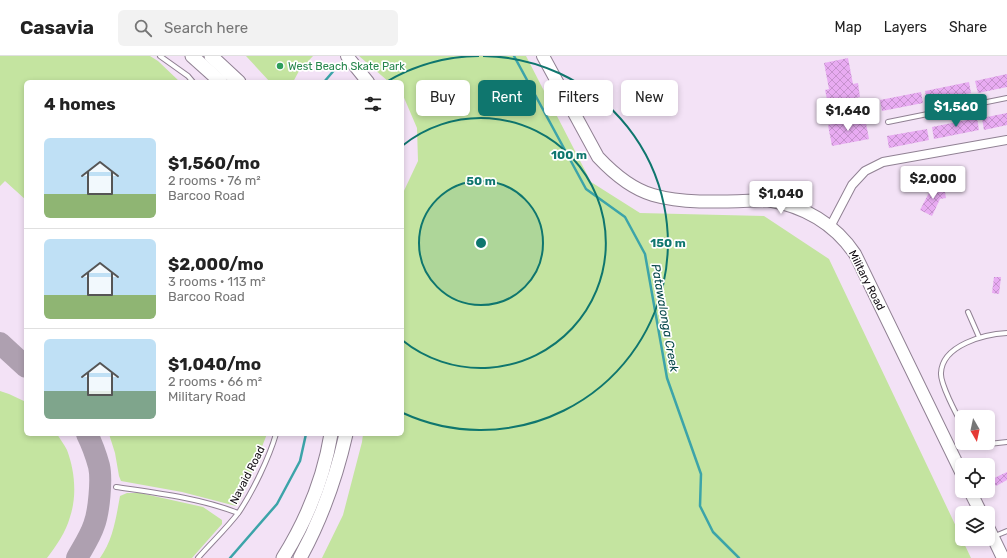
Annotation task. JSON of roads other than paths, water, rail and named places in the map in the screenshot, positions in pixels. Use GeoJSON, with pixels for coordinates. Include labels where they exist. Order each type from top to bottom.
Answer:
{"type":"FeatureCollection","features":[{"type":"Feature","properties":{"kind":"main road"},"geometry":{"type":"LineString","coordinates":[[192,56],[219,80]]}},
{"type":"Feature","properties":{"kind":"main road"},"geometry":{"type":"LineString","coordinates":[[211,56],[237,80]]}},
{"type":"Feature","properties":{"kind":"main road"},"geometry":{"type":"LineString","coordinates":[[283,558],[316,491],[331,436]]}},
{"type":"Feature","properties":{"kind":"main road"},"geometry":{"type":"LineString","coordinates":[[300,558],[320,519],[328,498],[340,461],[346,436]]}},
{"type":"Feature","properties":{"kind":"street"},"geometry":{"type":"LineString","coordinates":[[347,56],[366,80]]}},
{"type":"Feature","properties":{"kind":"street","name":"Military Road"},"geometry":{"type":"LineString","coordinates":[[543,56],[598,157],[607,167],[630,184],[654,195],[682,201],[767,200],[780,202],[806,211],[819,218],[842,237],[855,254],[955,460]]}},
{"type":"Feature","properties":{"kind":"street"},"geometry":{"type":"LineString","coordinates":[[830,226],[852,185],[866,171],[883,162],[1007,140]]}},
{"type":"Feature","properties":{"kind":"street"},"geometry":{"type":"LineString","coordinates":[[995,542],[1003,558]]}},
{"type":"Feature","properties":{"kind":"lane"},"geometry":{"type":"LineString","coordinates":[[160,56],[191,80]]}},
{"type":"Feature","properties":{"kind":"lane"},"geometry":{"type":"LineString","coordinates":[[888,122],[1007,98]]}},
{"type":"Feature","properties":{"kind":"lane"},"geometry":{"type":"LineString","coordinates":[[968,312],[979,337]]}},
{"type":"Feature","properties":{"kind":"lane"},"geometry":{"type":"LineString","coordinates":[[955,410],[942,381],[941,372],[945,359],[951,353],[979,337],[1007,333]]}},
{"type":"Feature","properties":{"kind":"lane","name":"Navaid Road"},"geometry":{"type":"LineString","coordinates":[[198,558],[238,513],[247,499],[262,469],[275,436]]}},
{"type":"Feature","properties":{"kind":"lane"},"geometry":{"type":"LineString","coordinates":[[995,443],[1007,442]]}},
{"type":"Feature","properties":{"kind":"lane"},"geometry":{"type":"LineString","coordinates":[[116,487],[159,493],[217,505],[238,513]]}},
{"type":"Feature","properties":{"kind":"lane"},"geometry":{"type":"LineString","coordinates":[[995,532],[1007,531]]}},
{"type":"Feature","properties":{"kind":"waterway","name":"Patawalonga Creek"},"geometry":{"type":"LineString","coordinates":[[514,56],[586,189],[625,217],[645,254],[667,378],[701,474],[700,506],[713,532],[739,558]]}},
{"type":"Feature","properties":{"kind":"waterway"},"geometry":{"type":"LineString","coordinates":[[326,80],[336,68]]}},
{"type":"Feature","properties":{"kind":"waterway"},"geometry":{"type":"LineString","coordinates":[[230,558],[277,504],[300,461],[306,436]]}},
{"type":"Feature","properties":{"kind":"place","name":"West Beach Skate Park"},"geometry":{"type":"Point","coordinates":[280,66]}}]}
